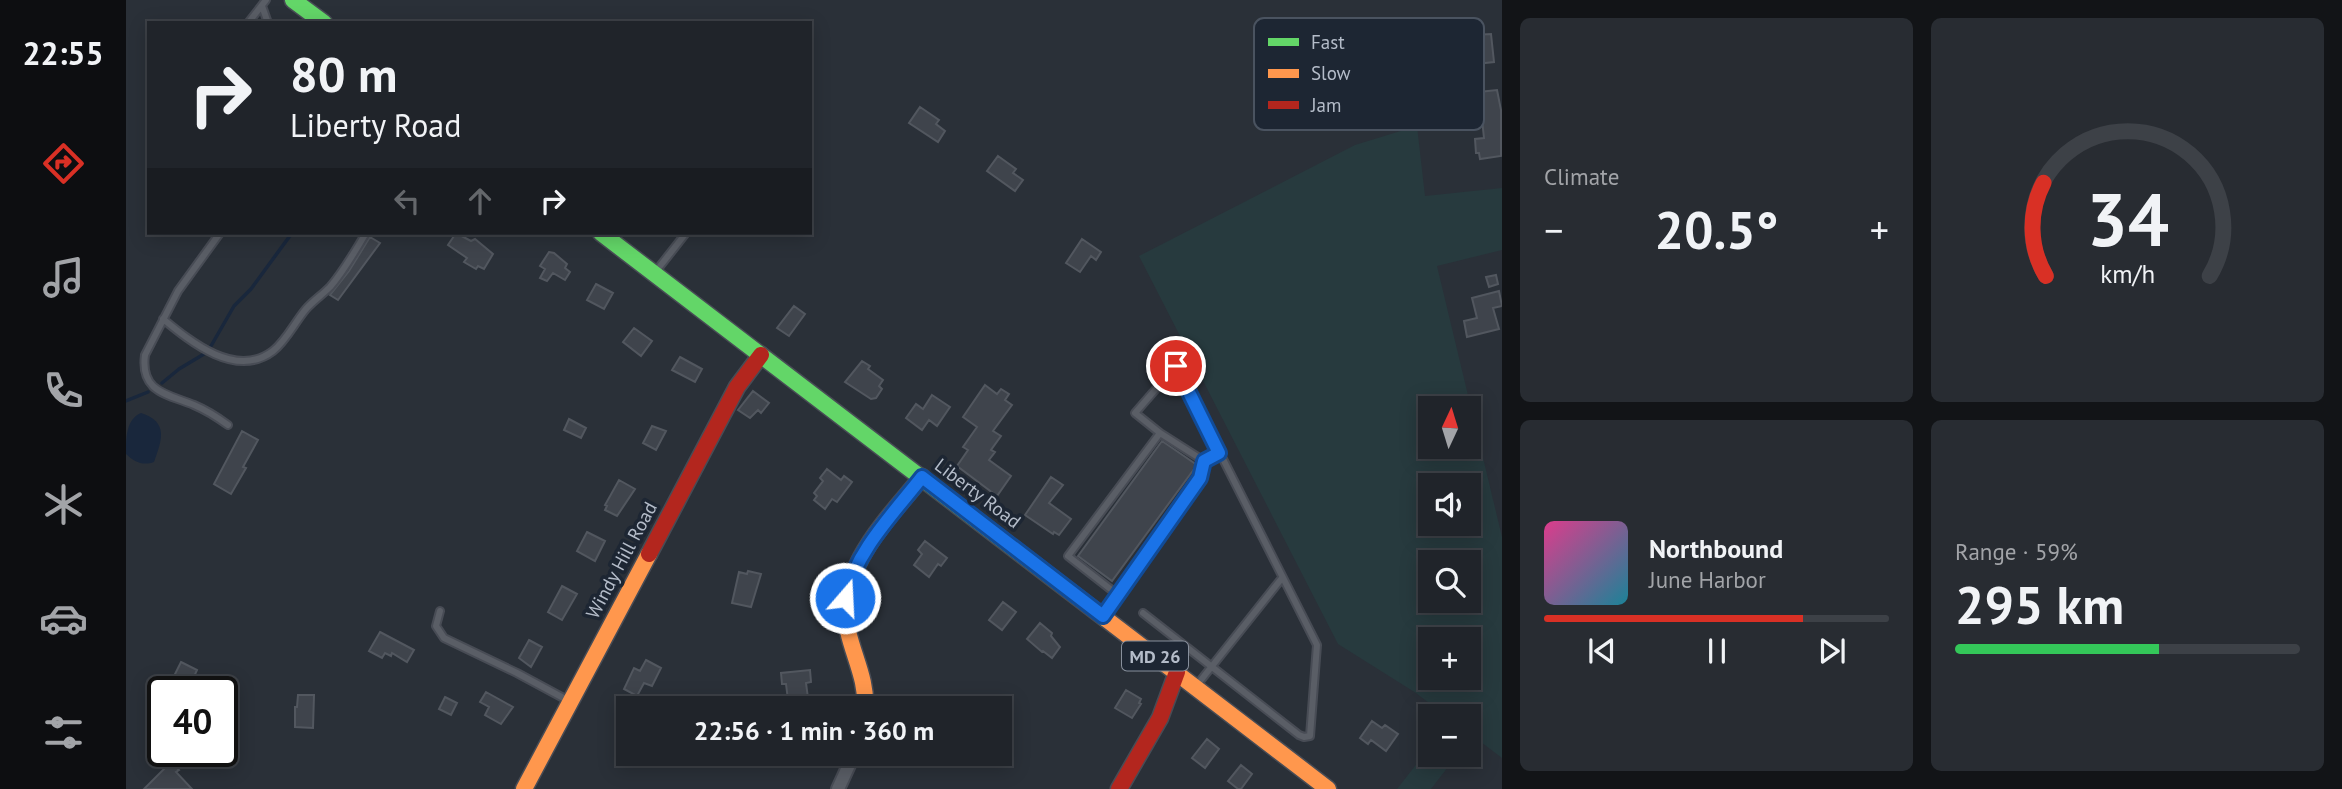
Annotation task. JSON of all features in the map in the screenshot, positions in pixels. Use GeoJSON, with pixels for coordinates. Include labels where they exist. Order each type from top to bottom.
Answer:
{"type":"FeatureCollection","features":[{"type":"Feature","properties":{"kind":"main road"},"geometry":{"type":"LineString","coordinates":[[293,0],[312,6],[323,21]]}},
{"type":"Feature","properties":{"kind":"main road","name":"Liberty Road"},"geometry":{"type":"LineString","coordinates":[[608,235],[655,274],[1328,789]]}},
{"type":"Feature","properties":{"kind":"main road","name":"Windy Hill Road"},"geometry":{"type":"LineString","coordinates":[[524,789],[737,387],[761,355]]}},
{"type":"Feature","properties":{"kind":"main road"},"geometry":{"type":"LineString","coordinates":[[865,696],[865,684],[848,629],[845,598],[848,584],[864,553],[922,477]]}},
{"type":"Feature","properties":{"kind":"main road"},"geometry":{"type":"LineString","coordinates":[[1119,789],[1160,718],[1177,672]]}},
{"type":"Feature","properties":{"kind":"street"},"geometry":{"type":"LineString","coordinates":[[838,789],[849,766]]}},
{"type":"Feature","properties":{"kind":"lane"},"geometry":{"type":"LineString","coordinates":[[250,21],[264,3]]}},
{"type":"Feature","properties":{"kind":"lane"},"geometry":{"type":"LineString","coordinates":[[264,3],[268,21]]}},
{"type":"Feature","properties":{"kind":"lane"},"geometry":{"type":"LineString","coordinates":[[219,235],[178,290],[145,355],[144,366],[150,383],[159,392],[206,411],[228,425]]}},
{"type":"Feature","properties":{"kind":"lane"},"geometry":{"type":"LineString","coordinates":[[163,319],[198,346],[216,355],[248,361],[262,358],[275,350],[308,307],[330,286],[365,235]]}},
{"type":"Feature","properties":{"kind":"lane"},"geometry":{"type":"LineString","coordinates":[[655,274],[684,235]]}},
{"type":"Feature","properties":{"kind":"lane"},"geometry":{"type":"LineString","coordinates":[[1143,613],[1299,735],[1310,736],[1317,645],[1176,366],[1135,413],[1160,433],[1204,461]]}},
{"type":"Feature","properties":{"kind":"lane"},"geometry":{"type":"LineString","coordinates":[[1118,595],[1068,556],[1160,433]]}},
{"type":"Feature","properties":{"kind":"lane"},"geometry":{"type":"LineString","coordinates":[[1103,616],[1200,478],[1204,461],[1219,453]]}},
{"type":"Feature","properties":{"kind":"lane"},"geometry":{"type":"LineString","coordinates":[[1196,687],[1282,578]]}},
{"type":"Feature","properties":{"kind":"lane"},"geometry":{"type":"LineString","coordinates":[[440,611],[436,626],[444,638],[570,702]]}},
{"type":"Feature","properties":{"kind":"green space"},"geometry":{"type":"Polygon","coordinates":[[[1404,130],[1417,130],[1425,196],[1502,188],[1502,250],[1437,266],[1468,396],[1418,396],[1418,459],[1481,459],[1481,449],[1502,537],[1502,758],[1481,742],[1481,704],[1430,704],[1338,644],[1139,256],[1355,145],[1404,130]]]}},
{"type":"Feature","properties":{"kind":"green space"},"geometry":{"type":"Polygon","coordinates":[[[1418,762],[1418,767],[1448,767],[1431,789],[1397,789],[1418,762]]]}},
{"type":"Feature","properties":{"kind":"water"},"geometry":{"type":"Polygon","coordinates":[[[141,413],[156,421],[161,433],[154,462],[146,464],[126,454],[130,424],[141,413]]]}},
{"type":"Feature","properties":{"kind":"building"},"geometry":{"type":"Polygon","coordinates":[[[1484,34],[1491,34],[1494,62],[1484,63],[1484,34]]]}},
{"type":"Feature","properties":{"kind":"building"},"geometry":{"type":"Polygon","coordinates":[[[1497,90],[1501,110],[1501,156],[1480,159],[1479,153],[1476,153],[1475,139],[1484,138],[1484,91],[1497,90]]]}},
{"type":"Feature","properties":{"kind":"building"},"geometry":{"type":"Polygon","coordinates":[[[920,107],[939,120],[936,124],[945,131],[938,142],[909,123],[920,107]]]}},
{"type":"Feature","properties":{"kind":"building"},"geometry":{"type":"Polygon","coordinates":[[[998,156],[1016,169],[1013,173],[1023,180],[1015,191],[987,171],[998,156]]]}},
{"type":"Feature","properties":{"kind":"building"},"geometry":{"type":"Polygon","coordinates":[[[455,235],[460,235],[471,241],[475,239],[493,254],[484,269],[478,266],[476,269],[464,262],[467,258],[448,245],[455,235]]]}},
{"type":"Feature","properties":{"kind":"building"},"geometry":{"type":"Polygon","coordinates":[[[370,237],[380,243],[338,300],[330,295],[370,237]]]}},
{"type":"Feature","properties":{"kind":"building"},"geometry":{"type":"Polygon","coordinates":[[[1082,239],[1101,252],[1096,260],[1091,256],[1080,272],[1066,263],[1082,239]]]}},
{"type":"Feature","properties":{"kind":"building"},"geometry":{"type":"Polygon","coordinates":[[[549,252],[567,264],[565,268],[570,272],[565,280],[553,273],[547,281],[540,278],[545,269],[540,266],[549,252]]]}},
{"type":"Feature","properties":{"kind":"building"},"geometry":{"type":"Polygon","coordinates":[[[1496,275],[1498,284],[1489,287],[1486,277],[1496,275]]]}},
{"type":"Feature","properties":{"kind":"building"},"geometry":{"type":"Polygon","coordinates":[[[596,284],[613,293],[604,309],[587,300],[596,284]]]}},
{"type":"Feature","properties":{"kind":"building"},"geometry":{"type":"Polygon","coordinates":[[[1499,291],[1502,306],[1493,308],[1499,329],[1467,337],[1464,321],[1477,318],[1472,298],[1499,291]]]}},
{"type":"Feature","properties":{"kind":"building"},"geometry":{"type":"Polygon","coordinates":[[[794,306],[805,314],[789,336],[777,328],[794,306]]]}},
{"type":"Feature","properties":{"kind":"building"},"geometry":{"type":"Polygon","coordinates":[[[634,328],[652,341],[641,356],[623,342],[634,328]]]}},
{"type":"Feature","properties":{"kind":"building"},"geometry":{"type":"Polygon","coordinates":[[[680,357],[702,369],[695,382],[672,370],[680,357]]]}},
{"type":"Feature","properties":{"kind":"building"},"geometry":{"type":"Polygon","coordinates":[[[862,361],[883,380],[879,386],[882,389],[876,398],[871,399],[845,382],[862,361]]]}},
{"type":"Feature","properties":{"kind":"building"},"geometry":{"type":"Polygon","coordinates":[[[985,385],[997,394],[1001,389],[1009,394],[1005,400],[1012,405],[993,431],[1001,436],[991,450],[995,452],[989,460],[1011,476],[997,496],[957,466],[968,450],[963,447],[977,427],[963,417],[985,385]]]}},
{"type":"Feature","properties":{"kind":"building"},"geometry":{"type":"Polygon","coordinates":[[[753,391],[769,403],[761,413],[758,410],[750,418],[738,410],[753,391]]]}},
{"type":"Feature","properties":{"kind":"building"},"geometry":{"type":"Polygon","coordinates":[[[932,395],[950,407],[937,426],[929,420],[922,430],[906,418],[916,404],[923,409],[932,395]]]}},
{"type":"Feature","properties":{"kind":"building"},"geometry":{"type":"Polygon","coordinates":[[[569,419],[586,428],[581,438],[564,430],[569,419]]]}},
{"type":"Feature","properties":{"kind":"building"},"geometry":{"type":"Polygon","coordinates":[[[652,426],[666,431],[656,450],[643,443],[652,426]]]}},
{"type":"Feature","properties":{"kind":"building"},"geometry":{"type":"Polygon","coordinates":[[[242,431],[258,440],[231,494],[214,484],[242,431]]]}},
{"type":"Feature","properties":{"kind":"building"},"geometry":{"type":"Polygon","coordinates":[[[1162,441],[1197,465],[1112,581],[1078,556],[1162,441]]]}},
{"type":"Feature","properties":{"kind":"building"},"geometry":{"type":"Polygon","coordinates":[[[827,469],[841,480],[844,476],[852,482],[837,502],[832,499],[825,509],[814,500],[817,496],[814,493],[823,481],[820,478],[827,469]]]}},
{"type":"Feature","properties":{"kind":"building"},"geometry":{"type":"Polygon","coordinates":[[[1051,477],[1063,485],[1049,503],[1071,519],[1059,535],[1054,532],[1053,534],[1025,515],[1051,477]]]}},
{"type":"Feature","properties":{"kind":"building"},"geometry":{"type":"Polygon","coordinates":[[[619,480],[635,489],[617,516],[605,510],[605,505],[619,480]]]}},
{"type":"Feature","properties":{"kind":"building"},"geometry":{"type":"Polygon","coordinates":[[[587,532],[605,541],[595,561],[577,551],[587,532]]]}},
{"type":"Feature","properties":{"kind":"building"},"geometry":{"type":"Polygon","coordinates":[[[925,541],[947,558],[941,566],[938,564],[929,577],[914,565],[922,554],[918,550],[925,541]]]}},
{"type":"Feature","properties":{"kind":"building"},"geometry":{"type":"Polygon","coordinates":[[[748,571],[761,574],[751,607],[732,603],[739,572],[747,574],[748,571]]]}},
{"type":"Feature","properties":{"kind":"building"},"geometry":{"type":"Polygon","coordinates":[[[562,586],[577,594],[562,620],[548,612],[562,586]]]}},
{"type":"Feature","properties":{"kind":"building"},"geometry":{"type":"Polygon","coordinates":[[[1003,602],[1016,612],[1002,630],[989,620],[1003,602]]]}},
{"type":"Feature","properties":{"kind":"building"},"geometry":{"type":"Polygon","coordinates":[[[1040,623],[1052,633],[1051,636],[1060,647],[1052,658],[1027,639],[1040,623]]]}},
{"type":"Feature","properties":{"kind":"building"},"geometry":{"type":"Polygon","coordinates":[[[380,632],[414,650],[407,662],[392,653],[391,656],[385,653],[382,658],[369,651],[380,632]]]}},
{"type":"Feature","properties":{"kind":"building"},"geometry":{"type":"Polygon","coordinates":[[[529,640],[542,647],[531,667],[519,658],[529,640]]]}},
{"type":"Feature","properties":{"kind":"building"},"geometry":{"type":"Polygon","coordinates":[[[646,660],[661,668],[652,686],[644,683],[637,696],[624,689],[634,668],[640,671],[646,660]]]}},
{"type":"Feature","properties":{"kind":"building"},"geometry":{"type":"Polygon","coordinates":[[[181,662],[197,670],[194,676],[174,676],[181,662]]]}},
{"type":"Feature","properties":{"kind":"building"},"geometry":{"type":"Polygon","coordinates":[[[810,670],[811,682],[806,683],[808,696],[788,696],[781,673],[810,670]]]}},
{"type":"Feature","properties":{"kind":"building"},"geometry":{"type":"Polygon","coordinates":[[[1126,690],[1141,699],[1141,704],[1132,718],[1115,708],[1126,690]]]}},
{"type":"Feature","properties":{"kind":"building"},"geometry":{"type":"Polygon","coordinates":[[[486,692],[513,707],[501,724],[485,715],[489,707],[480,702],[486,692]]]}},
{"type":"Feature","properties":{"kind":"building"},"geometry":{"type":"Polygon","coordinates":[[[298,695],[314,695],[313,728],[295,727],[298,695]]]}},
{"type":"Feature","properties":{"kind":"building"},"geometry":{"type":"Polygon","coordinates":[[[445,697],[457,703],[451,715],[439,709],[445,697]]]}},
{"type":"Feature","properties":{"kind":"building"},"geometry":{"type":"Polygon","coordinates":[[[1372,721],[1382,728],[1385,725],[1398,734],[1386,751],[1371,740],[1368,744],[1360,738],[1372,721]]]}},
{"type":"Feature","properties":{"kind":"building"},"geometry":{"type":"Polygon","coordinates":[[[1207,739],[1219,749],[1205,768],[1192,758],[1207,739]]]}},
{"type":"Feature","properties":{"kind":"building"},"geometry":{"type":"Polygon","coordinates":[[[1241,765],[1252,774],[1241,789],[1238,789],[1228,781],[1241,765]]]}},
{"type":"Feature","properties":{"kind":"building"},"geometry":{"type":"Polygon","coordinates":[[[166,767],[176,767],[179,770],[176,772],[192,789],[144,789],[166,767]]]}},
{"type":"Feature","properties":{"kind":"waterway"},"geometry":{"type":"LineString","coordinates":[[211,346],[234,306],[251,289],[291,235]]}},
{"type":"Feature","properties":{"kind":"waterway"},"geometry":{"type":"LineString","coordinates":[[162,383],[204,354]]}},
{"type":"Feature","properties":{"kind":"waterway"},"geometry":{"type":"LineString","coordinates":[[126,401],[148,392]]}},
{"type":"Feature","properties":{"kind":"traffic: fast"},"geometry":{"type":"LineString","coordinates":[[293,0],[321,21]]}},
{"type":"Feature","properties":{"kind":"traffic: fast"},"geometry":{"type":"LineString","coordinates":[[604,235],[1106,619]]}},
{"type":"Feature","properties":{"kind":"traffic: slow"},"geometry":{"type":"LineString","coordinates":[[865,696],[848,631],[846,609],[849,587],[867,547],[922,477]]}},
{"type":"Feature","properties":{"kind":"traffic: slow"},"geometry":{"type":"LineString","coordinates":[[524,789],[649,554]]}},
{"type":"Feature","properties":{"kind":"traffic: slow"},"geometry":{"type":"LineString","coordinates":[[1106,619],[1328,789]]}},
{"type":"Feature","properties":{"kind":"traffic: jam"},"geometry":{"type":"LineString","coordinates":[[649,554],[737,387],[761,355]]}},
{"type":"Feature","properties":{"kind":"traffic: jam"},"geometry":{"type":"LineString","coordinates":[[1119,789],[1160,718],[1177,672]]}},
{"type":"Feature","properties":{"kind":"route"},"geometry":{"type":"LineString","coordinates":[[845,598],[853,571],[864,553],[922,477],[1103,616],[1200,478],[1204,461],[1219,453],[1176,366]]}}]}
